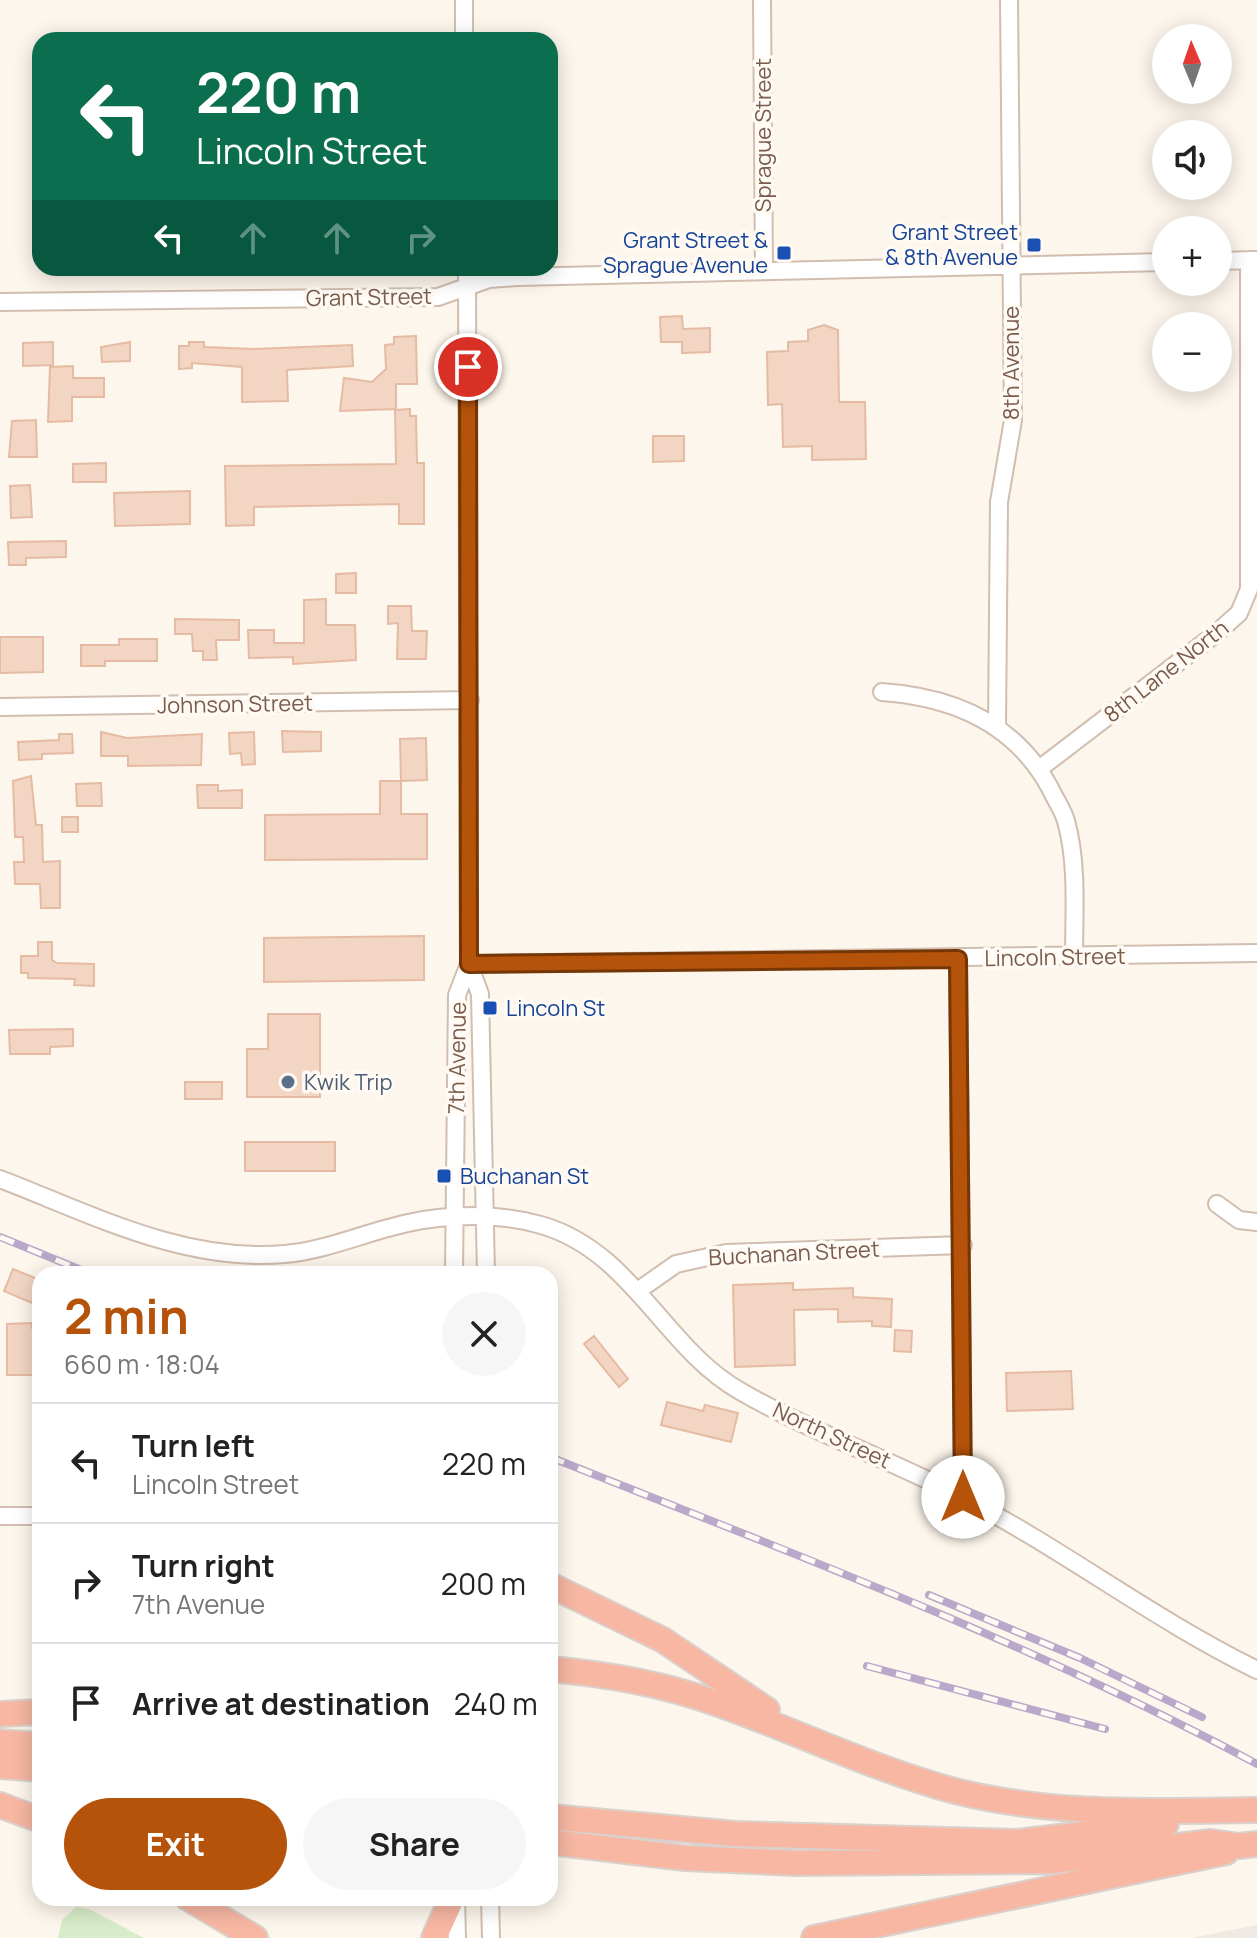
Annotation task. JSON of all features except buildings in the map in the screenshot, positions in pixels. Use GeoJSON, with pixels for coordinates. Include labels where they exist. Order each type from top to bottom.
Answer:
{"type":"FeatureCollection","features":[{"type":"Feature","properties":{"kind":"highway"},"geometry":{"type":"LineString","coordinates":[[558,1589],[663,1640],[736,1692],[824,1745]]}},
{"type":"Feature","properties":{"kind":"highway"},"geometry":{"type":"LineString","coordinates":[[558,1670],[624,1679],[681,1692],[921,1781],[995,1799],[1079,1811],[1181,1816]]}},
{"type":"Feature","properties":{"kind":"highway"},"geometry":{"type":"LineString","coordinates":[[0,1714],[32,1712]]}},
{"type":"Feature","properties":{"kind":"highway"},"geometry":{"type":"LineString","coordinates":[[0,1742],[32,1744]]}},
{"type":"Feature","properties":{"kind":"highway"},"geometry":{"type":"LineString","coordinates":[[0,1766],[32,1768]]}},
{"type":"Feature","properties":{"kind":"highway"},"geometry":{"type":"LineString","coordinates":[[0,1805],[32,1817]]}},
{"type":"Feature","properties":{"kind":"highway"},"geometry":{"type":"LineString","coordinates":[[558,1818],[721,1833],[1018,1842],[1181,1816],[1257,1811]]}},
{"type":"Feature","properties":{"kind":"highway"},"geometry":{"type":"LineString","coordinates":[[558,1843],[685,1858],[796,1863],[1053,1861],[1211,1842],[1248,1845]]}},
{"type":"Feature","properties":{"kind":"highway"},"geometry":{"type":"LineString","coordinates":[[814,1938],[1216,1857],[1248,1845]]}},
{"type":"Feature","properties":{"kind":"highway"},"geometry":{"type":"LineString","coordinates":[[201,1906],[255,1938]]}},
{"type":"Feature","properties":{"kind":"highway"},"geometry":{"type":"LineString","coordinates":[[226,1906],[277,1938]]}},
{"type":"Feature","properties":{"kind":"highway"},"geometry":{"type":"LineString","coordinates":[[434,1938],[450,1906]]}},
{"type":"Feature","properties":{"kind":"street"},"geometry":{"type":"LineString","coordinates":[[464,0],[464,32]]}},
{"type":"Feature","properties":{"kind":"street","name":"Sprague Street"},"geometry":{"type":"LineString","coordinates":[[762,0],[764,271]]}},
{"type":"Feature","properties":{"kind":"street","name":"8th Avenue"},"geometry":{"type":"LineString","coordinates":[[997,725],[999,502],[1013,420],[1009,0]]}},
{"type":"Feature","properties":{"kind":"street"},"geometry":{"type":"LineString","coordinates":[[1232,261],[1253,260]]}},
{"type":"Feature","properties":{"kind":"street","name":"8th Lane North"},"geometry":{"type":"LineString","coordinates":[[1039,769],[1239,613],[1249,589],[1253,260]]}},
{"type":"Feature","properties":{"kind":"street","name":"Grant Street"},"geometry":{"type":"LineString","coordinates":[[0,302],[438,297],[467,276],[1152,262]]}},
{"type":"Feature","properties":{"kind":"street","name":"7th Avenue"},"geometry":{"type":"LineString","coordinates":[[454,1266],[457,995],[469,964],[467,276]]}},
{"type":"Feature","properties":{"kind":"street"},"geometry":{"type":"LineString","coordinates":[[882,692],[954,704],[997,725],[1039,769],[1066,820],[1074,875],[1074,957]]}},
{"type":"Feature","properties":{"kind":"street","name":"Johnson Street"},"geometry":{"type":"LineString","coordinates":[[0,707],[470,700]]}},
{"type":"Feature","properties":{"kind":"street","name":"Lincoln Street"},"geometry":{"type":"LineString","coordinates":[[469,964],[1257,953]]}},
{"type":"Feature","properties":{"kind":"street"},"geometry":{"type":"LineString","coordinates":[[958,959],[963,1497]]}},
{"type":"Feature","properties":{"kind":"street"},"geometry":{"type":"LineString","coordinates":[[469,964],[480,994],[486,1266]]}},
{"type":"Feature","properties":{"kind":"street"},"geometry":{"type":"LineString","coordinates":[[0,1179],[163,1242],[241,1255],[320,1249],[408,1223],[454,1216],[541,1225],[566,1235],[599,1256],[639,1290]]}},
{"type":"Feature","properties":{"kind":"street"},"geometry":{"type":"LineString","coordinates":[[1217,1204],[1239,1220],[1257,1222]]}},
{"type":"Feature","properties":{"kind":"street","name":"Buchanan Street"},"geometry":{"type":"LineString","coordinates":[[639,1290],[676,1264],[726,1253],[963,1245]]}},
{"type":"Feature","properties":{"kind":"street","name":"North Street"},"geometry":{"type":"LineString","coordinates":[[639,1290],[689,1349],[738,1390],[963,1497],[1257,1670]]}},
{"type":"Feature","properties":{"kind":"street"},"geometry":{"type":"LineString","coordinates":[[0,1516],[32,1516]]}},
{"type":"Feature","properties":{"kind":"street"},"geometry":{"type":"LineString","coordinates":[[455,1906],[457,1938]]}},
{"type":"Feature","properties":{"kind":"street"},"geometry":{"type":"LineString","coordinates":[[490,1906],[491,1938]]}},
{"type":"Feature","properties":{"kind":"shaded area"},"geometry":{"type":"Polygon","coordinates":[[[1257,1925],[1257,1938],[1191,1938],[1257,1925]]]}},
{"type":"Feature","properties":{"kind":"green space"},"geometry":{"type":"Polygon","coordinates":[[[76,1907],[89,1909],[144,1938],[58,1938],[62,1920],[76,1907]]]}},
{"type":"Feature","properties":{"kind":"railway"},"geometry":{"type":"LineString","coordinates":[[0,1237],[71,1266]]}},
{"type":"Feature","properties":{"kind":"railway"},"geometry":{"type":"LineString","coordinates":[[558,1460],[997,1638],[1257,1764]]}},
{"type":"Feature","properties":{"kind":"railway"},"geometry":{"type":"LineString","coordinates":[[929,1595],[1080,1658],[1202,1717]]}},
{"type":"Feature","properties":{"kind":"railway"},"geometry":{"type":"LineString","coordinates":[[867,1666],[1105,1729]]}},
{"type":"Feature","properties":{"kind":"place","name":"Grant Street & 8th Avenue"},"geometry":{"type":"Point","coordinates":[1034,245]}},
{"type":"Feature","properties":{"kind":"place","name":"Grant Street & Sprague Avenue"},"geometry":{"type":"Point","coordinates":[784,253]}},
{"type":"Feature","properties":{"kind":"place","name":"Lincoln St"},"geometry":{"type":"Point","coordinates":[490,1008]}},
{"type":"Feature","properties":{"kind":"place","name":"Kwik Trip"},"geometry":{"type":"Point","coordinates":[288,1082]}},
{"type":"Feature","properties":{"kind":"place","name":"Buchanan St"},"geometry":{"type":"Point","coordinates":[444,1176]}},
{"type":"Feature","properties":{"kind":"route"},"geometry":{"type":"LineString","coordinates":[[468,367],[469,964],[958,959],[963,1497]]}}]}
